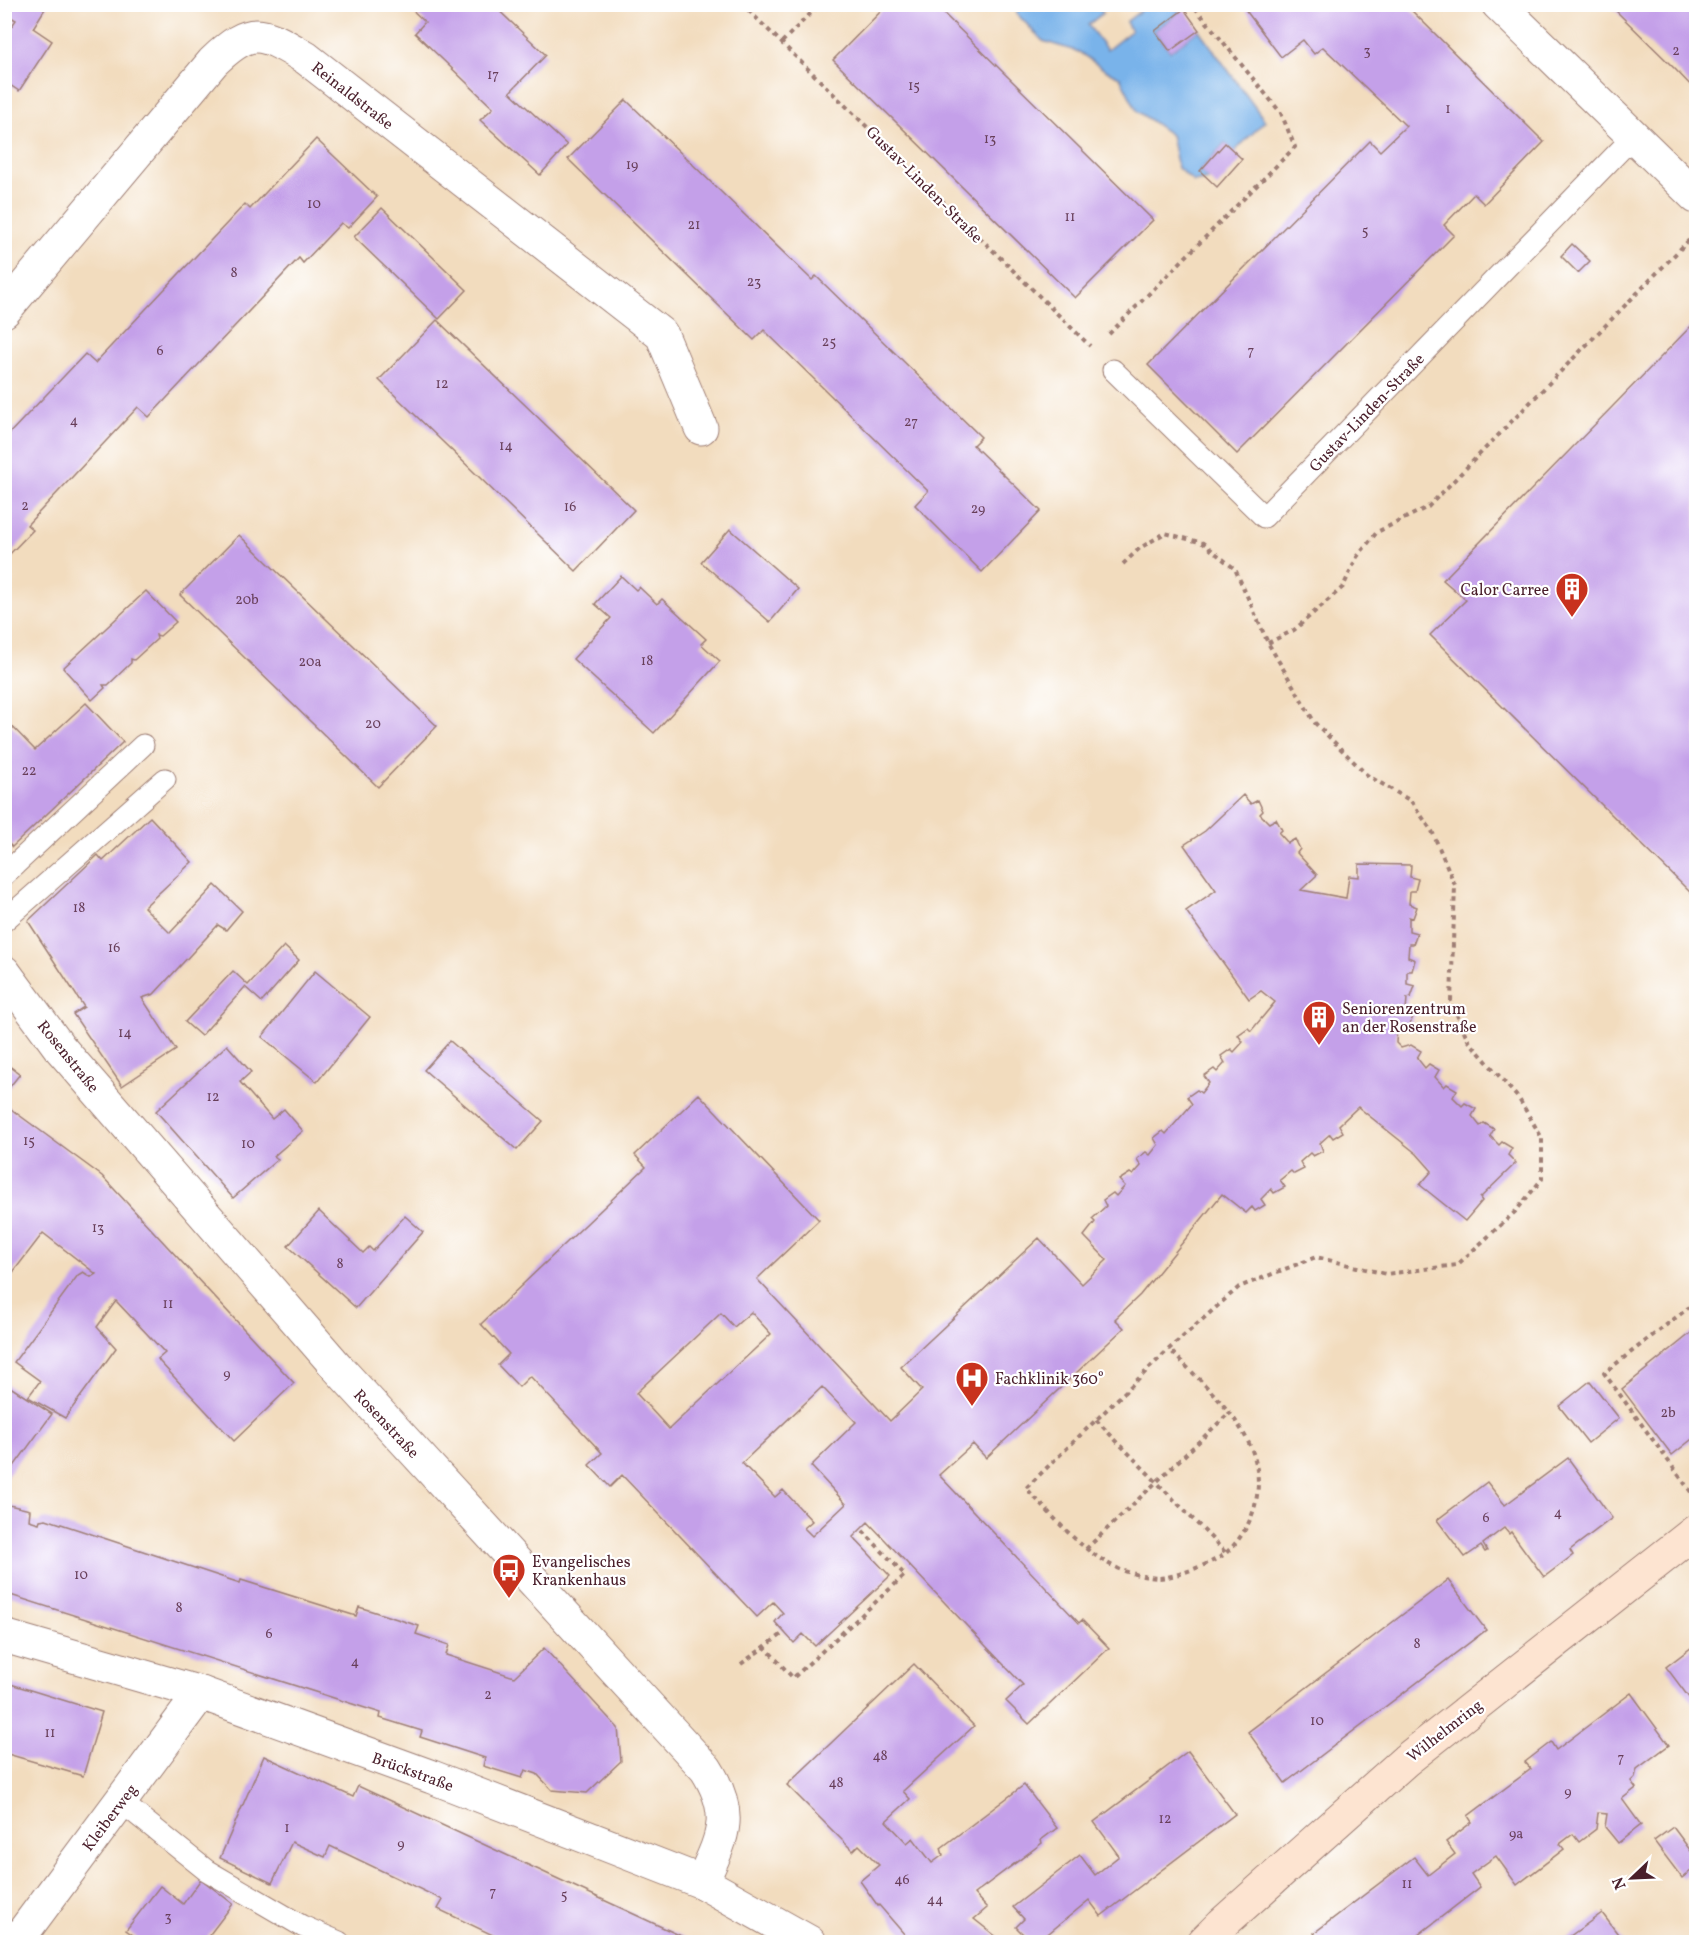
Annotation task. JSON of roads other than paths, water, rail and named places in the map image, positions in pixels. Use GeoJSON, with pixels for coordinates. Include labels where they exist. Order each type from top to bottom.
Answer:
{"type":"FeatureCollection","features":[{"type":"Feature","properties":{"kind":"main road","name":"Wilhelmring"},"geometry":{"type":"LineString","coordinates":[[1204,1942],[1406,1760],[1696,1532]]}},
{"type":"Feature","properties":{"kind":"street"},"geometry":{"type":"LineString","coordinates":[[1498,4],[1696,197]]}},
{"type":"Feature","properties":{"kind":"street","name":"Reinaldstraße"},"geometry":{"type":"LineString","coordinates":[[4,311],[213,62],[232,44],[249,36],[260,36],[273,39],[306,58],[662,335],[701,428]]}},
{"type":"Feature","properties":{"kind":"street","name":"Rosenstraße"},"geometry":{"type":"LineString","coordinates":[[4,972],[60,1048],[336,1367],[706,1769],[723,1802],[725,1823],[720,1842],[702,1882]]}},
{"type":"Feature","properties":{"kind":"street","name":"Brückstraße"},"geometry":{"type":"LineString","coordinates":[[4,1636],[201,1692],[432,1777],[702,1882],[807,1942]]}},
{"type":"Feature","properties":{"kind":"street","name":"Kleiberweg"},"geometry":{"type":"LineString","coordinates":[[16,1942],[201,1692]]}},
{"type":"Feature","properties":{"kind":"lane","name":"Gustav-Linden-Straße"},"geometry":{"type":"LineString","coordinates":[[1113,370],[1264,517],[1633,137]]}},
{"type":"Feature","properties":{"kind":"lane"},"geometry":{"type":"LineString","coordinates":[[4,875],[143,745]]}},
{"type":"Feature","properties":{"kind":"lane"},"geometry":{"type":"LineString","coordinates":[[4,921],[165,779]]}},
{"type":"Feature","properties":{"kind":"lane"},"geometry":{"type":"LineString","coordinates":[[120,1802],[206,1870],[302,1926],[339,1942]]}},
{"type":"Feature","properties":{"kind":"water"},"geometry":{"type":"Polygon","coordinates":[[[1016,5],[1098,5],[1103,13],[1088,25],[1107,50],[1131,31],[1126,22],[1148,5],[1174,5],[1180,12],[1155,31],[1170,51],[1199,30],[1265,121],[1234,152],[1225,143],[1200,171],[1209,179],[1194,182],[1178,168],[1171,135],[1137,111],[1120,77],[1105,70],[1079,52],[1043,41],[1017,14],[1016,5]]]}},
{"type":"Feature","properties":{"kind":"place","name":"Calor Carree"},"geometry":{"type":"Point","coordinates":[1572,618]}},
{"type":"Feature","properties":{"kind":"place","name":"Seniorenzentrum an der Rosenstraße"},"geometry":{"type":"Point","coordinates":[1319,1046]}},
{"type":"Feature","properties":{"kind":"place","name":"Fachklinik 360°"},"geometry":{"type":"Point","coordinates":[972,1407]}},
{"type":"Feature","properties":{"kind":"place","name":"Evangelisches Krankenhaus"},"geometry":{"type":"Point","coordinates":[509,1599]}}]}
